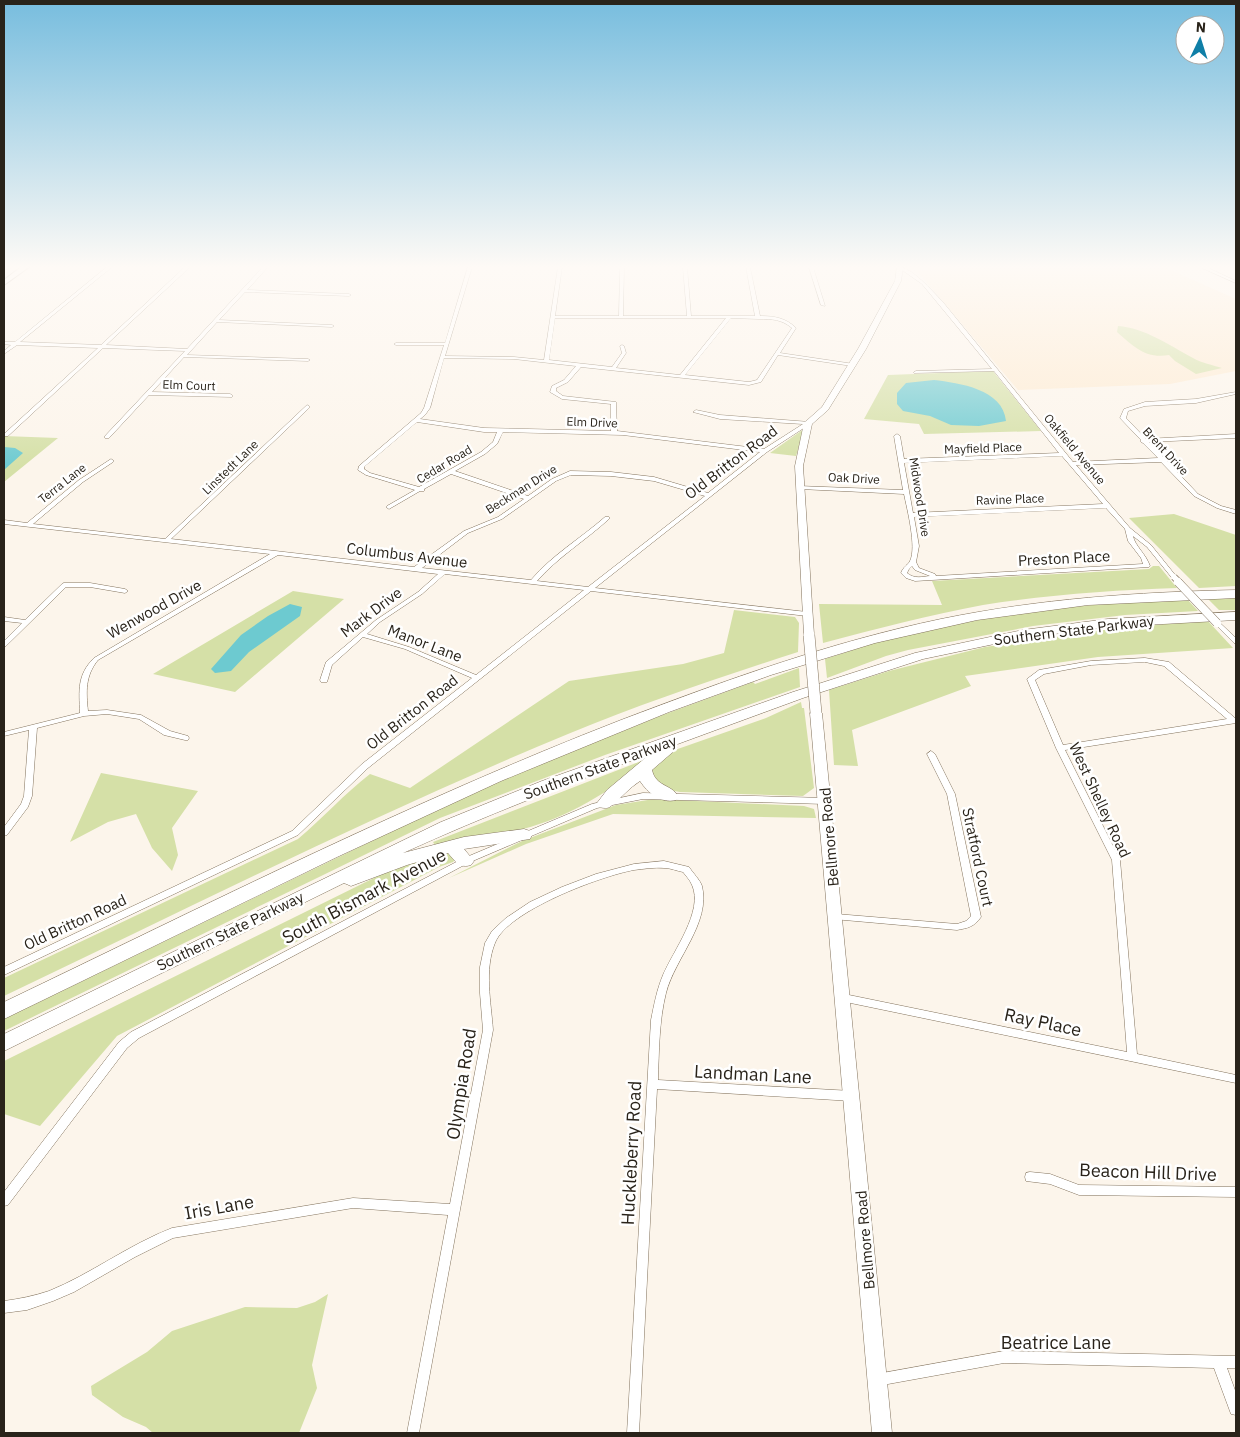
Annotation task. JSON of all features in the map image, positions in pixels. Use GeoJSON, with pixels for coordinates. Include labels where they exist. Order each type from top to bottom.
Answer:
{"type":"FeatureCollection","features":[{"type":"Feature","properties":{"kind":"highway","name":"Southern State Parkway"},"geometry":{"type":"LineString","coordinates":[[4,1011],[428,808],[633,721],[769,671],[867,640],[995,612],[1127,598],[1236,594]]}},
{"type":"Feature","properties":{"kind":"highway","name":"Southern State Parkway"},"geometry":{"type":"LineString","coordinates":[[4,1043],[284,904],[447,826],[548,785],[891,664],[960,646],[1079,626],[1236,616]]}},
{"type":"Feature","properties":{"kind":"highway"},"geometry":{"type":"LineString","coordinates":[[605,803],[611,794],[644,769],[659,753],[698,731]]}},
{"type":"Feature","properties":{"kind":"highway"},"geometry":{"type":"LineString","coordinates":[[644,769],[645,777],[652,787],[670,796]]}},
{"type":"Feature","properties":{"kind":"highway"},"geometry":{"type":"LineString","coordinates":[[284,904],[402,860],[451,846],[524,835]]}},
{"type":"Feature","properties":{"kind":"highway"},"geometry":{"type":"LineString","coordinates":[[451,846],[465,861]]}},
{"type":"Feature","properties":{"kind":"main road"},"geometry":{"type":"LineString","coordinates":[[808,424],[825,408],[869,334]]}},
{"type":"Feature","properties":{"kind":"main road","name":"Bellmore Road"},"geometry":{"type":"LineString","coordinates":[[808,424],[800,458],[807,614],[826,801],[882,1433]]}},
{"type":"Feature","properties":{"kind":"street"},"geometry":{"type":"LineString","coordinates":[[4,353],[27,334]]}},
{"type":"Feature","properties":{"kind":"street"},"geometry":{"type":"LineString","coordinates":[[6,435],[115,334]]}},
{"type":"Feature","properties":{"kind":"street"},"geometry":{"type":"LineString","coordinates":[[107,437],[203,334]]}},
{"type":"Feature","properties":{"kind":"street"},"geometry":{"type":"LineString","coordinates":[[422,490],[368,474],[361,470],[361,466],[417,420],[427,408],[449,334]]}},
{"type":"Feature","properties":{"kind":"street"},"geometry":{"type":"LineString","coordinates":[[546,362],[550,334]]}},
{"type":"Feature","properties":{"kind":"street"},"geometry":{"type":"LineString","coordinates":[[681,377],[716,334]]}},
{"type":"Feature","properties":{"kind":"street"},"geometry":{"type":"LineString","coordinates":[[442,357],[502,357],[742,384],[759,380],[791,334]]}},
{"type":"Feature","properties":{"kind":"street","name":"Oakfield Avenue"},"geometry":{"type":"LineString","coordinates":[[966,334],[1072,464],[1128,529],[1149,546],[1174,577],[1236,642]]}},
{"type":"Feature","properties":{"kind":"street"},"geometry":{"type":"LineString","coordinates":[[4,343],[189,350]]}},
{"type":"Feature","properties":{"kind":"street"},"geometry":{"type":"LineString","coordinates":[[396,344],[446,344]]}},
{"type":"Feature","properties":{"kind":"street"},"geometry":{"type":"LineString","coordinates":[[613,369],[624,353],[622,346]]}},
{"type":"Feature","properties":{"kind":"street"},"geometry":{"type":"LineString","coordinates":[[778,354],[852,364]]}},
{"type":"Feature","properties":{"kind":"street"},"geometry":{"type":"LineString","coordinates":[[184,356],[308,360]]}},
{"type":"Feature","properties":{"kind":"street"},"geometry":{"type":"LineString","coordinates":[[579,366],[566,381],[554,387],[553,392],[570,398],[614,403],[614,433]]}},
{"type":"Feature","properties":{"kind":"street"},"geometry":{"type":"LineString","coordinates":[[916,372],[995,370]]}},
{"type":"Feature","properties":{"kind":"street","name":"Brent Drive"},"geometry":{"type":"LineString","coordinates":[[1236,392],[1196,401],[1136,406],[1124,413],[1123,418],[1196,495],[1219,507],[1236,512]]}},
{"type":"Feature","properties":{"kind":"street","name":"Elm Court"},"geometry":{"type":"LineString","coordinates":[[148,393],[230,396]]}},
{"type":"Feature","properties":{"kind":"street","name":"Linstedt Lane"},"geometry":{"type":"LineString","coordinates":[[167,540],[307,407]]}},
{"type":"Feature","properties":{"kind":"street"},"geometry":{"type":"LineString","coordinates":[[696,412],[720,417],[808,424]]}},
{"type":"Feature","properties":{"kind":"street","name":"Elm Drive"},"geometry":{"type":"LineString","coordinates":[[417,420],[461,428],[614,433],[765,451]]}},
{"type":"Feature","properties":{"kind":"street","name":"Old Britton Road"},"geometry":{"type":"LineString","coordinates":[[4,970],[295,833],[354,775],[765,451],[808,424]]}},
{"type":"Feature","properties":{"kind":"street","name":"Cedar Road"},"geometry":{"type":"LineString","coordinates":[[389,506],[422,490],[492,447],[501,430]]}},
{"type":"Feature","properties":{"kind":"street","name":"Midwood Drive"},"geometry":{"type":"LineString","coordinates":[[898,436],[916,546],[913,562],[904,571],[908,577],[939,576]]}},
{"type":"Feature","properties":{"kind":"street"},"geometry":{"type":"LineString","coordinates":[[1143,441],[1236,436]]}},
{"type":"Feature","properties":{"kind":"street","name":"Mayfield Place"},"geometry":{"type":"LineString","coordinates":[[902,461],[1064,454]]}},
{"type":"Feature","properties":{"kind":"street"},"geometry":{"type":"LineString","coordinates":[[1072,464],[1161,460]]}},
{"type":"Feature","properties":{"kind":"street","name":"Terra Lane"},"geometry":{"type":"LineString","coordinates":[[29,524],[81,481],[110,461]]}},
{"type":"Feature","properties":{"kind":"street"},"geometry":{"type":"LineString","coordinates":[[451,472],[528,498]]}},
{"type":"Feature","properties":{"kind":"street","name":"Beckman Drive"},"geometry":{"type":"LineString","coordinates":[[416,569],[466,532],[500,518],[562,476],[582,472],[654,479],[709,495]]}},
{"type":"Feature","properties":{"kind":"street","name":"Oak Drive"},"geometry":{"type":"LineString","coordinates":[[800,486],[907,492]]}},
{"type":"Feature","properties":{"kind":"street","name":"Ravine Place"},"geometry":{"type":"LineString","coordinates":[[912,514],[1108,506]]}},
{"type":"Feature","properties":{"kind":"street"},"geometry":{"type":"LineString","coordinates":[[533,582],[549,564],[590,534],[607,518]]}},
{"type":"Feature","properties":{"kind":"street","name":"Columbus Avenue"},"geometry":{"type":"LineString","coordinates":[[4,522],[807,614]]}},
{"type":"Feature","properties":{"kind":"street","name":"Preston Place"},"geometry":{"type":"LineString","coordinates":[[939,576],[1147,566],[1147,563],[1132,541],[1128,529]]}},
{"type":"Feature","properties":{"kind":"street","name":"Wenwood Drive"},"geometry":{"type":"LineString","coordinates":[[84,714],[83,680],[85,672],[96,659],[277,553]]}},
{"type":"Feature","properties":{"kind":"street"},"geometry":{"type":"LineString","coordinates":[[913,562],[923,572],[939,576]]}},
{"type":"Feature","properties":{"kind":"street","name":"Mark Drive"},"geometry":{"type":"LineString","coordinates":[[324,680],[329,664],[362,635],[444,572]]}},
{"type":"Feature","properties":{"kind":"street"},"geometry":{"type":"LineString","coordinates":[[4,645],[64,585],[90,585],[125,591]]}},
{"type":"Feature","properties":{"kind":"street"},"geometry":{"type":"LineString","coordinates":[[4,619],[26,622]]}},
{"type":"Feature","properties":{"kind":"street","name":"Manor Lane"},"geometry":{"type":"LineString","coordinates":[[362,635],[407,648],[478,678]]}},
{"type":"Feature","properties":{"kind":"street","name":"West Shelley Road"},"geometry":{"type":"LineString","coordinates":[[1132,1057],[1116,860],[1060,748],[1031,679],[1042,672],[1092,663],[1145,660],[1166,664],[1235,720]]}},
{"type":"Feature","properties":{"kind":"street"},"geometry":{"type":"LineString","coordinates":[[4,734],[84,714],[107,712],[133,714],[148,720],[170,734],[186,738]]}},
{"type":"Feature","properties":{"kind":"street"},"geometry":{"type":"LineString","coordinates":[[1060,748],[1235,720]]}},
{"type":"Feature","properties":{"kind":"street"},"geometry":{"type":"LineString","coordinates":[[4,833],[25,806],[28,796],[32,728]]}},
{"type":"Feature","properties":{"kind":"street","name":"Stratford Court"},"geometry":{"type":"LineString","coordinates":[[836,918],[957,928],[969,924],[976,917],[951,794],[943,776],[936,768],[931,754]]}},
{"type":"Feature","properties":{"kind":"street","name":"South Bismark Avenue"},"geometry":{"type":"LineString","coordinates":[[4,1201],[123,1045],[135,1035],[465,861],[605,803],[631,797],[670,796],[826,801]]}},
{"type":"Feature","properties":{"kind":"street","name":"Olympia Road"},"geometry":{"type":"LineString","coordinates":[[413,1433],[488,1030],[486,973],[489,946],[496,932],[528,907],[595,877],[632,867],[660,864],[680,867],[692,874],[697,884]]}},
{"type":"Feature","properties":{"kind":"street","name":"Huckleberry Road"},"geometry":{"type":"LineString","coordinates":[[633,1433],[656,1020],[661,993],[669,971],[696,921],[697,884]]}},
{"type":"Feature","properties":{"kind":"street","name":"Ray Place"},"geometry":{"type":"LineString","coordinates":[[844,998],[1236,1079]]}},
{"type":"Feature","properties":{"kind":"street","name":"Landman Lane"},"geometry":{"type":"LineString","coordinates":[[653,1084],[852,1096]]}},
{"type":"Feature","properties":{"kind":"street","name":"Beacon Hill Drive"},"geometry":{"type":"LineString","coordinates":[[1030,1177],[1050,1179],[1079,1190],[1236,1192]]}},
{"type":"Feature","properties":{"kind":"street","name":"Iris Lane"},"geometry":{"type":"LineString","coordinates":[[4,1307],[38,1300],[62,1291],[93,1276],[148,1242],[172,1234],[353,1203],[455,1210]]}},
{"type":"Feature","properties":{"kind":"street","name":"Beatrice Lane"},"geometry":{"type":"LineString","coordinates":[[877,1380],[1004,1357],[1236,1362]]}},
{"type":"Feature","properties":{"kind":"street"},"geometry":{"type":"LineString","coordinates":[[1218,1362],[1236,1409]]}},
{"type":"Feature","properties":{"kind":"shaded area"},"geometry":{"type":"Polygon","coordinates":[[[970,334],[1236,334],[1236,371],[1170,384],[1018,390],[970,334]]]}},
{"type":"Feature","properties":{"kind":"green space"},"geometry":{"type":"Polygon","coordinates":[[[1119,334],[1147,334],[1196,360],[1222,368],[1196,374],[1169,355],[1161,356],[1147,353],[1119,334]]]}},
{"type":"Feature","properties":{"kind":"green space"},"geometry":{"type":"Polygon","coordinates":[[[993,371],[1041,431],[924,434],[919,424],[864,419],[888,375],[993,371]]]}},
{"type":"Feature","properties":{"kind":"green space"},"geometry":{"type":"Polygon","coordinates":[[[805,428],[796,456],[770,453],[805,428]]]}},
{"type":"Feature","properties":{"kind":"green space"},"geometry":{"type":"Polygon","coordinates":[[[4,436],[58,438],[4,482],[4,436]]]}},
{"type":"Feature","properties":{"kind":"green space"},"geometry":{"type":"Polygon","coordinates":[[[1174,514],[1236,535],[1236,586],[1199,588],[1129,518],[1174,514]]]}},
{"type":"Feature","properties":{"kind":"green space"},"geometry":{"type":"Polygon","coordinates":[[[1153,566],[1159,566],[1177,588],[1031,598],[983,605],[883,627],[823,643],[819,604],[942,605],[932,581],[1149,569],[1153,566]]]}},
{"type":"Feature","properties":{"kind":"green space"},"geometry":{"type":"Polygon","coordinates":[[[293,591],[344,599],[235,692],[153,674],[293,591]]]}},
{"type":"Feature","properties":{"kind":"green space"},"geometry":{"type":"Polygon","coordinates":[[[1236,596],[1236,610],[1219,610],[1207,598],[1236,596]]]}},
{"type":"Feature","properties":{"kind":"green space"},"geometry":{"type":"Polygon","coordinates":[[[1187,599],[1198,611],[1125,615],[1033,626],[908,650],[886,656],[827,678],[825,659],[882,641],[936,628],[1043,610],[1187,599]]]}},
{"type":"Feature","properties":{"kind":"green space"},"geometry":{"type":"Polygon","coordinates":[[[734,610],[795,617],[799,623],[798,652],[625,712],[497,764],[284,861],[4,996],[4,978],[298,839],[370,774],[410,788],[569,681],[683,664],[724,653],[734,610]]]}},
{"type":"Feature","properties":{"kind":"green space"},"geometry":{"type":"Polygon","coordinates":[[[1207,620],[1233,648],[1098,657],[965,676],[971,686],[852,730],[858,766],[834,765],[829,690],[889,671],[985,647],[1104,630],[1207,620]]]}},
{"type":"Feature","properties":{"kind":"green space"},"geometry":{"type":"Polygon","coordinates":[[[799,668],[800,687],[605,755],[440,818],[4,1031],[4,1019],[438,809],[531,768],[660,716],[753,682],[755,684],[799,668]]]}},
{"type":"Feature","properties":{"kind":"green space"},"geometry":{"type":"Polygon","coordinates":[[[801,702],[802,708],[804,708],[814,788],[803,796],[680,792],[665,788],[655,780],[649,771],[672,751],[766,718],[801,702]]]}},
{"type":"Feature","properties":{"kind":"green space"},"geometry":{"type":"Polygon","coordinates":[[[649,758],[621,781],[590,801],[540,824],[501,834],[435,845],[433,842],[649,758]]]}},
{"type":"Feature","properties":{"kind":"green space"},"geometry":{"type":"Polygon","coordinates":[[[101,773],[198,791],[172,828],[178,855],[172,871],[152,848],[136,814],[108,822],[70,842],[101,773]]]}},
{"type":"Feature","properties":{"kind":"green space"},"geometry":{"type":"Polygon","coordinates":[[[654,799],[804,806],[814,809],[816,818],[613,814],[526,844],[449,878],[522,841],[616,805],[654,799]]]}},
{"type":"Feature","properties":{"kind":"green space"},"geometry":{"type":"Polygon","coordinates":[[[451,850],[457,858],[453,862],[439,867],[117,1036],[40,1126],[4,1114],[4,1061],[382,874],[451,850]]]}},
{"type":"Feature","properties":{"kind":"green space"},"geometry":{"type":"Polygon","coordinates":[[[328,1294],[312,1365],[317,1388],[299,1433],[153,1433],[146,1427],[123,1417],[92,1395],[91,1386],[147,1352],[172,1331],[245,1307],[297,1308],[315,1302],[328,1294]]]}},
{"type":"Feature","properties":{"kind":"water"},"geometry":{"type":"Polygon","coordinates":[[[934,380],[967,386],[988,395],[1003,410],[1006,421],[979,426],[951,425],[930,416],[903,411],[897,404],[897,393],[906,383],[934,380]]]}},
{"type":"Feature","properties":{"kind":"water"},"geometry":{"type":"Polygon","coordinates":[[[4,447],[15,448],[23,453],[4,470],[4,447]]]}},
{"type":"Feature","properties":{"kind":"water"},"geometry":{"type":"Polygon","coordinates":[[[290,604],[302,607],[300,616],[249,652],[231,671],[215,673],[211,669],[241,635],[268,616],[290,604]]]}}]}
